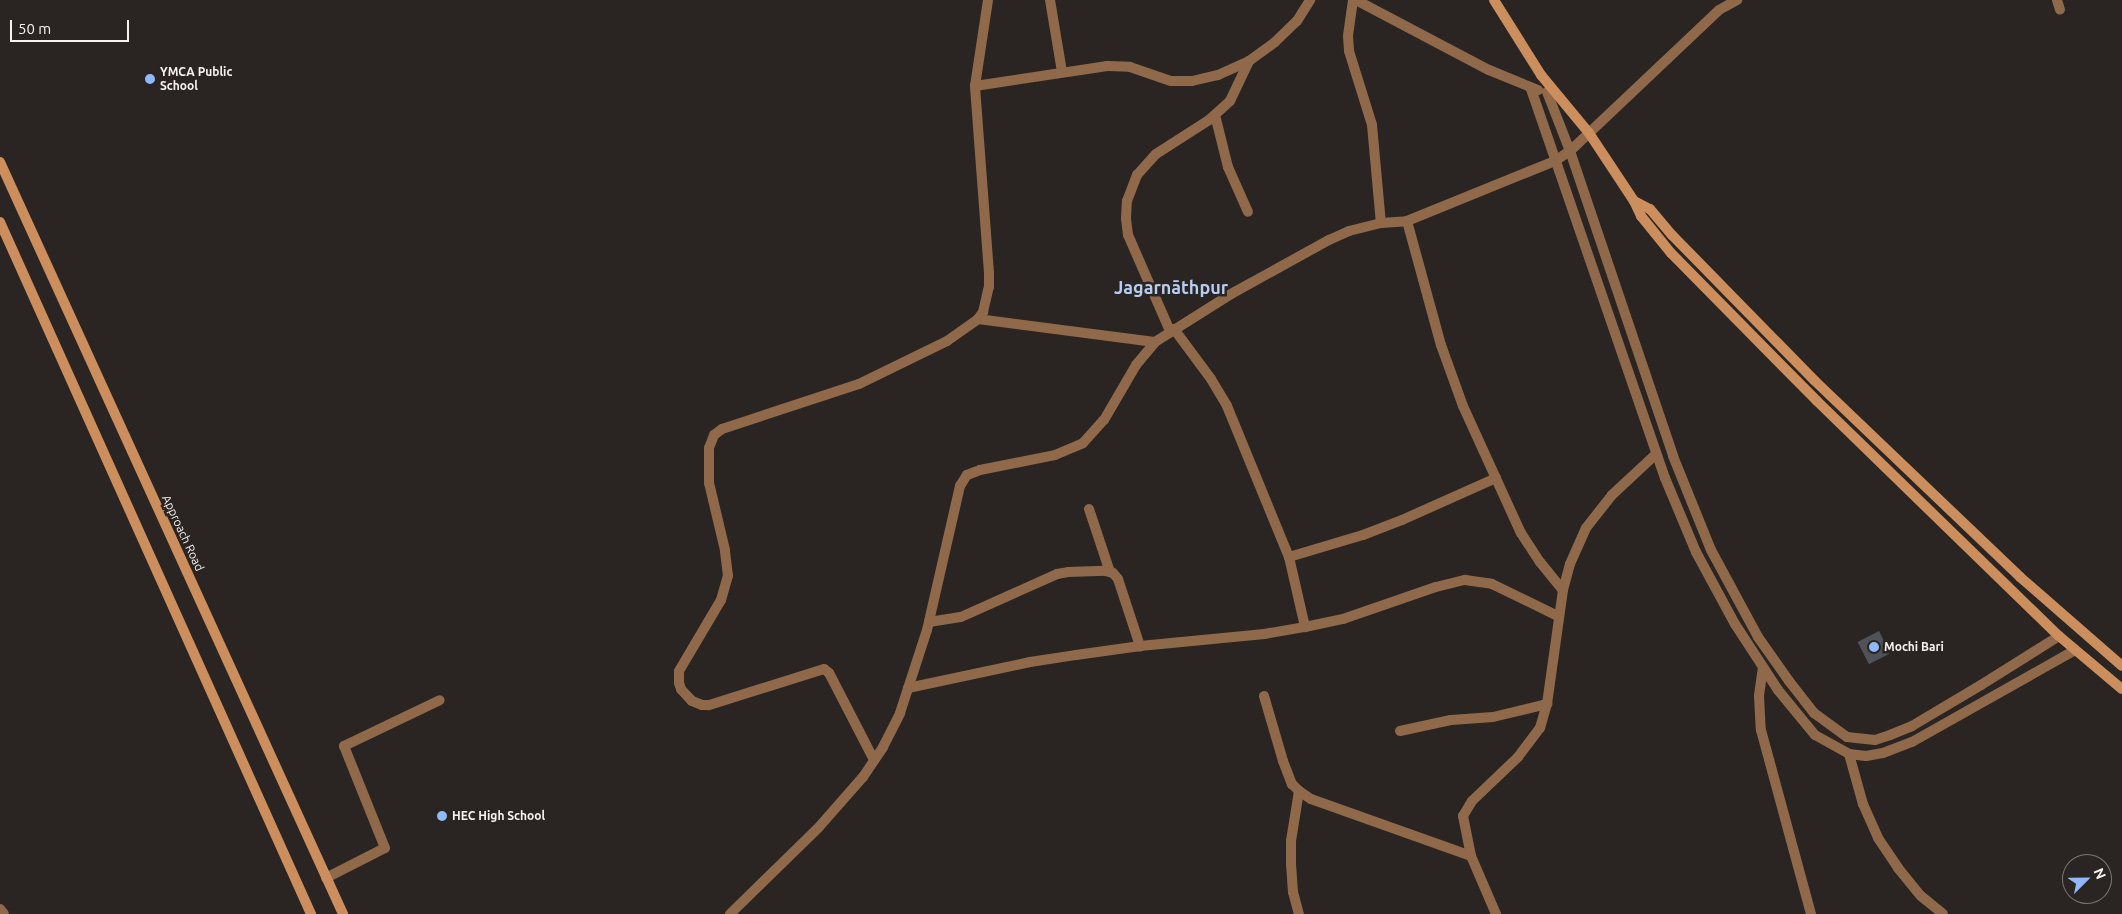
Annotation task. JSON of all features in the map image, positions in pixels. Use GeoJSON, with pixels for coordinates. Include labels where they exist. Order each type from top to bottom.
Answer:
{"type":"FeatureCollection","features":[{"type":"Feature","properties":{"kind":"main road"},"geometry":{"type":"LineString","coordinates":[[1494,0],[1551,92],[1589,133],[1634,201],[1641,216],[1671,253],[1726,310],[2060,636],[2122,689]]}},
{"type":"Feature","properties":{"kind":"main road","name":"Approach Road"},"geometry":{"type":"LineString","coordinates":[[0,162],[343,914]]}},
{"type":"Feature","properties":{"kind":"main road"},"geometry":{"type":"LineString","coordinates":[[1634,201],[1650,209],[1672,236],[1815,381],[2020,577],[2122,666]]}},
{"type":"Feature","properties":{"kind":"main road"},"geometry":{"type":"LineString","coordinates":[[0,222],[2,232],[311,914]]}},
{"type":"Feature","properties":{"kind":"street"},"geometry":{"type":"LineString","coordinates":[[874,760],[829,673],[824,669],[709,705],[692,701],[681,689],[678,677],[680,671],[721,600],[728,576],[725,550],[709,484],[709,448],[714,435],[722,429],[859,384],[947,340],[978,319],[983,312],[989,273],[975,86],[988,0]]}},
{"type":"Feature","properties":{"kind":"street"},"geometry":{"type":"LineString","coordinates":[[1050,0],[1062,72]]}},
{"type":"Feature","properties":{"kind":"street"},"geometry":{"type":"LineString","coordinates":[[975,86],[1107,66],[1130,66],[1163,79],[1182,82],[1218,75],[1248,61],[1288,31],[1297,21],[1310,0]]}},
{"type":"Feature","properties":{"kind":"street"},"geometry":{"type":"LineString","coordinates":[[1381,223],[1372,125],[1349,52],[1348,36],[1355,0],[1489,70],[1531,89],[1551,92],[1673,456],[1711,550],[1758,637],[1788,682],[1821,718],[1847,738],[1875,740],[1890,736],[1943,708],[2060,636]]}},
{"type":"Feature","properties":{"kind":"street"},"geometry":{"type":"LineString","coordinates":[[730,914],[820,827],[863,777],[900,713],[929,622],[964,479],[980,470],[1040,459],[1072,450],[1082,443],[1104,420],[1136,365],[1155,342],[1231,294],[1329,240],[1349,231],[1381,223],[1407,221],[1555,161],[1570,151],[1719,10],[1738,0]]}},
{"type":"Feature","properties":{"kind":"street"},"geometry":{"type":"LineString","coordinates":[[1248,61],[1230,101],[1215,115],[1156,154],[1137,175],[1127,201],[1126,218],[1134,254],[1172,330],[1211,380],[1228,406],[1289,557],[1305,627]]}},
{"type":"Feature","properties":{"kind":"street"},"geometry":{"type":"LineString","coordinates":[[1531,89],[1656,454],[1696,552],[1735,624],[1778,690],[1815,735],[1849,754],[1866,756],[1883,753],[1912,742],[2075,650]]}},
{"type":"Feature","properties":{"kind":"street"},"geometry":{"type":"LineString","coordinates":[[1215,115],[1228,167],[1248,212]]}},
{"type":"Feature","properties":{"kind":"street"},"geometry":{"type":"LineString","coordinates":[[1407,221],[1451,374],[1496,478],[1530,548],[1563,590]]}},
{"type":"Feature","properties":{"kind":"street"},"geometry":{"type":"LineString","coordinates":[[1587,256],[1603,250]]}},
{"type":"Feature","properties":{"kind":"street"},"geometry":{"type":"LineString","coordinates":[[978,319],[1155,342]]}},
{"type":"Feature","properties":{"kind":"street"},"geometry":{"type":"LineString","coordinates":[[1496,914],[1471,856],[1464,825],[1466,809],[1531,742],[1540,728],[1547,704],[1563,590],[1577,545],[1597,512],[1656,454]]}},
{"type":"Feature","properties":{"kind":"street"},"geometry":{"type":"LineString","coordinates":[[1289,557],[1364,535],[1496,478]]}},
{"type":"Feature","properties":{"kind":"street"},"geometry":{"type":"LineString","coordinates":[[1089,509],[1110,572],[1118,579],[1140,646]]}},
{"type":"Feature","properties":{"kind":"street"},"geometry":{"type":"LineString","coordinates":[[929,622],[961,617],[1057,574],[1082,571],[1110,572]]}},
{"type":"Feature","properties":{"kind":"street"},"geometry":{"type":"LineString","coordinates":[[908,688],[1030,662],[1140,646],[1264,634],[1305,627],[1343,619],[1436,586],[1465,580],[1492,584],[1558,616]]}},
{"type":"Feature","properties":{"kind":"street"},"geometry":{"type":"LineString","coordinates":[[1763,667],[1759,696],[1761,730],[1811,914]]}},
{"type":"Feature","properties":{"kind":"street"},"geometry":{"type":"LineString","coordinates":[[1264,696],[1282,761],[1292,784],[1299,791],[1310,799],[1471,856]]}},
{"type":"Feature","properties":{"kind":"street"},"geometry":{"type":"LineString","coordinates":[[326,878],[385,848],[344,746],[440,700]]}},
{"type":"Feature","properties":{"kind":"street"},"geometry":{"type":"LineString","coordinates":[[1400,731],[1446,720],[1493,717],[1547,704]]}},
{"type":"Feature","properties":{"kind":"street"},"geometry":{"type":"LineString","coordinates":[[1849,754],[1863,804],[1878,838],[1898,868],[1921,896],[1943,914]]}},
{"type":"Feature","properties":{"kind":"street"},"geometry":{"type":"LineString","coordinates":[[1299,791],[1291,849],[1293,892],[1299,914]]}},
{"type":"Feature","properties":{"kind":"street"},"geometry":{"type":"LineString","coordinates":[[0,909],[4,914]]}},
{"type":"Feature","properties":{"kind":"building","name":"Mochi Bari"},"geometry":{"type":"Polygon","coordinates":[[[1879,631],[1890,653],[1869,664],[1858,642],[1879,631]]]}},
{"type":"Feature","properties":{"kind":"place","name":"YMCA Public School"},"geometry":{"type":"Point","coordinates":[150,79]}},
{"type":"Feature","properties":{"kind":"place","name":"Mochi Bari"},"geometry":{"type":"Point","coordinates":[1874,647]}},
{"type":"Feature","properties":{"kind":"place","name":"HEC High School"},"geometry":{"type":"Point","coordinates":[442,816]}},
{"type":"Feature","properties":{"kind":"district","name":"Jagarnāthpur"},"geometry":{"type":"Point","coordinates":[1171,287]}}]}
